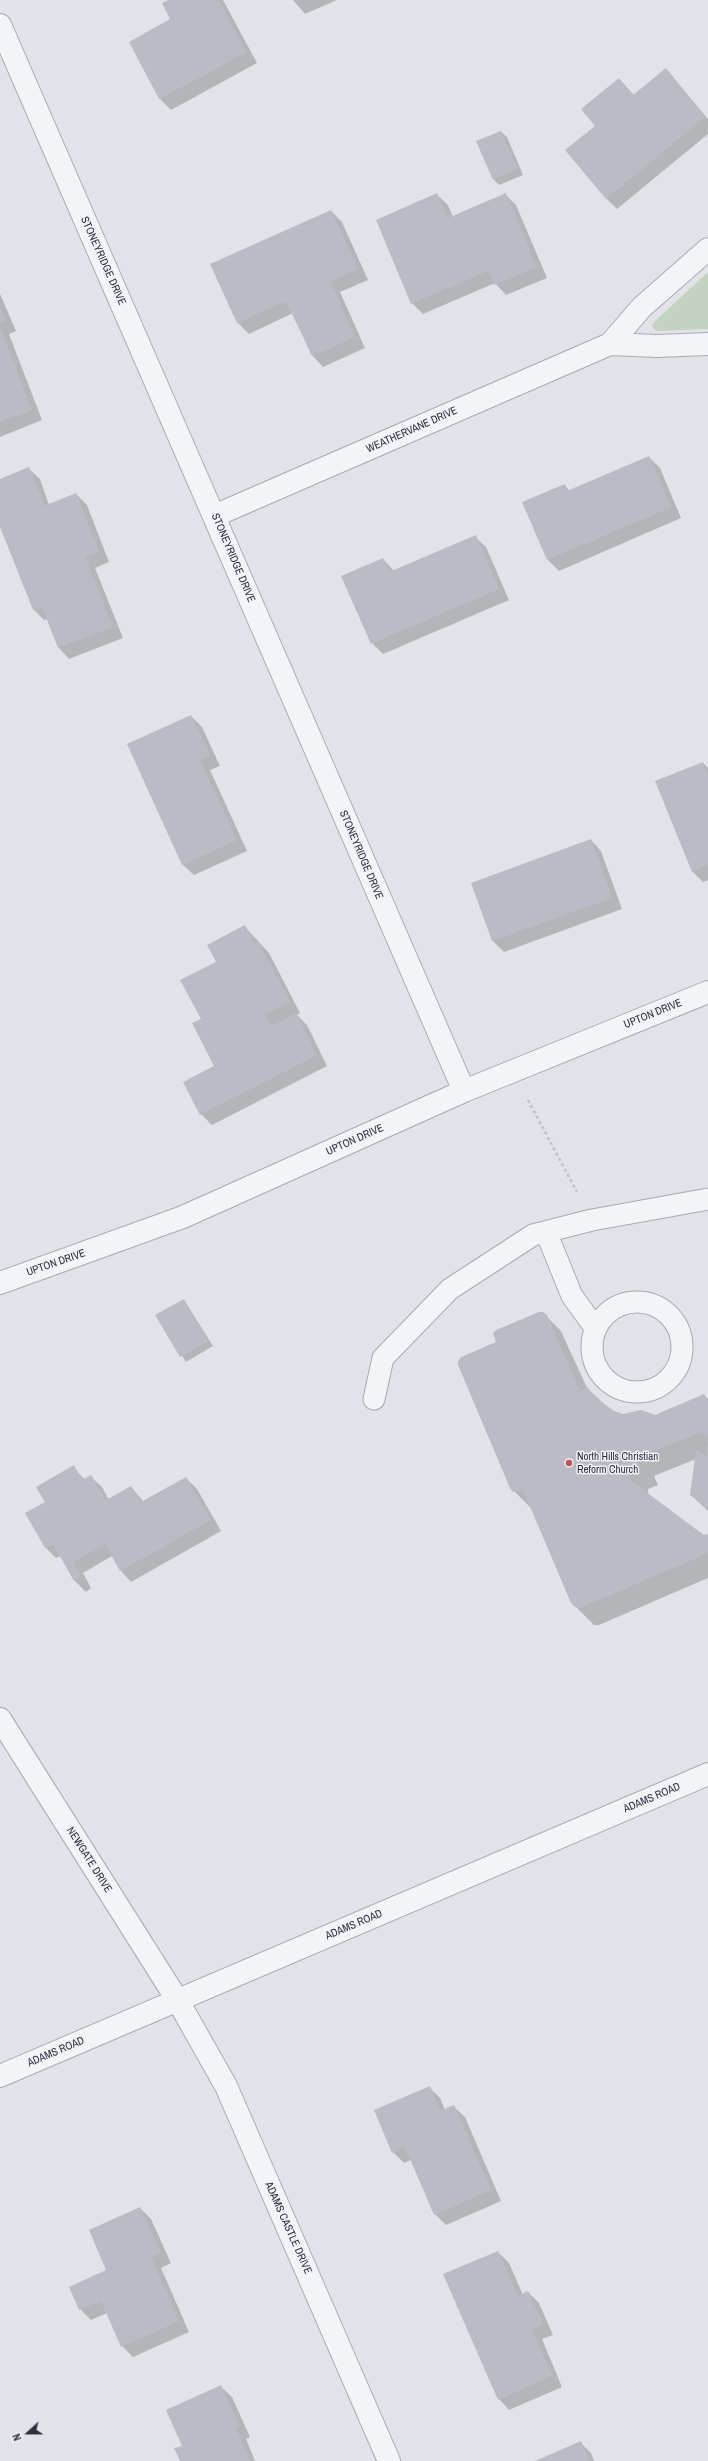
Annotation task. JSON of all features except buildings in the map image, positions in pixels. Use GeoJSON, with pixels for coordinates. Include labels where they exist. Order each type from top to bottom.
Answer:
{"type":"FeatureCollection","features":[{"type":"Feature","properties":{"kind":"street","name":"STONEYRIDGE DRIVE"},"geometry":{"type":"LineString","coordinates":[[0,25],[464,1091]]}},
{"type":"Feature","properties":{"kind":"street","name":"WEATHERVANE DRIVE"},"geometry":{"type":"LineString","coordinates":[[214,516],[610,344],[642,307],[708,249]]}},
{"type":"Feature","properties":{"kind":"street","name":"WEATHERVANE DRIVE"},"geometry":{"type":"LineString","coordinates":[[610,344],[657,346],[708,344]]}},
{"type":"Feature","properties":{"kind":"street","name":"UPTON DRIVE"},"geometry":{"type":"LineString","coordinates":[[0,1282],[183,1216],[464,1091],[708,992]]}},
{"type":"Feature","properties":{"kind":"street","name":"NEWGATE DRIVE"},"geometry":{"type":"LineString","coordinates":[[0,1719],[178,2001]]}},
{"type":"Feature","properties":{"kind":"street","name":"ADAMS ROAD"},"geometry":{"type":"LineString","coordinates":[[0,2076],[708,1774]]}},
{"type":"Feature","properties":{"kind":"street","name":"ADAMS CASTLE DRIVE"},"geometry":{"type":"LineString","coordinates":[[178,2001],[226,2086],[389,2461]]}},
{"type":"Feature","properties":{"kind":"lane"},"geometry":{"type":"LineString","coordinates":[[374,1399],[383,1358],[450,1289],[533,1235],[592,1220],[708,1199]]}},
{"type":"Feature","properties":{"kind":"lane"},"geometry":{"type":"LineString","coordinates":[[546,1232],[572,1296],[596,1328]]}},
{"type":"Feature","properties":{"kind":"lane"},"geometry":{"type":"LineString","coordinates":[[632,1302],[648,1303],[662,1309],[673,1319],[680,1333],[682,1348],[679,1363],[672,1375],[656,1388],[635,1392],[621,1389],[609,1382],[599,1371],[594,1358],[592,1344],[596,1328],[605,1316],[617,1307],[632,1302]]}},
{"type":"Feature","properties":{"kind":"path"},"geometry":{"type":"LineString","coordinates":[[513,1071],[592,1220]]}},
{"type":"Feature","properties":{"kind":"green space"},"geometry":{"type":"Polygon","coordinates":[[[708,272],[708,329],[656,331],[652,326],[653,323],[708,272]]]}},
{"type":"Feature","properties":{"kind":"place","name":"North Hills Christian Reform Church"},"geometry":{"type":"Point","coordinates":[569,1463]}}]}
